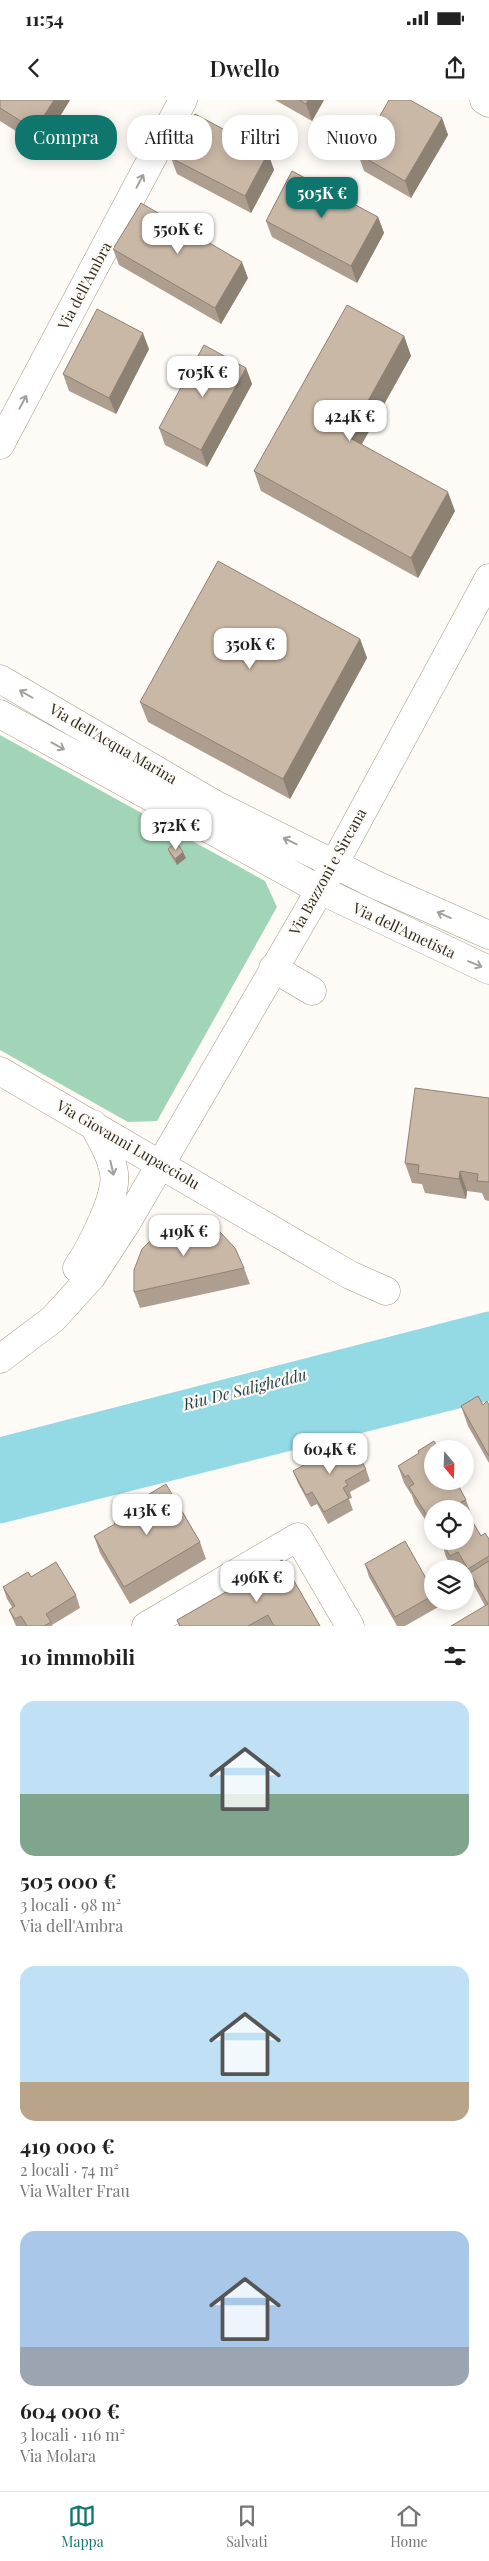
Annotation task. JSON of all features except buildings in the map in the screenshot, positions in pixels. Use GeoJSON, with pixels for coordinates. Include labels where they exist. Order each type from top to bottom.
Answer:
{"type":"FeatureCollection","features":[{"type":"Feature","properties":{"kind":"street","name":"Via dell'Ambra"},"geometry":{"type":"LineString","coordinates":[[0,445],[183,100]]}},
{"type":"Feature","properties":{"kind":"street"},"geometry":{"type":"LineString","coordinates":[[484,100],[489,102]]}},
{"type":"Feature","properties":{"kind":"street","name":"Via Bazzoni e Sircana"},"geometry":{"type":"LineString","coordinates":[[0,1359],[53,1319],[92,1276],[162,1165],[320,890],[333,862],[489,578]]}},
{"type":"Feature","properties":{"kind":"street","name":"Via dell'Acqua Marina"},"geometry":{"type":"LineString","coordinates":[[0,678],[216,805],[333,862]]}},
{"type":"Feature","properties":{"kind":"street","name":"Via dell'Acqua Marina"},"geometry":{"type":"LineString","coordinates":[[0,714],[320,890]]}},
{"type":"Feature","properties":{"kind":"street","name":"Via dell'Ametista"},"geometry":{"type":"LineString","coordinates":[[333,862],[376,885],[489,935]]}},
{"type":"Feature","properties":{"kind":"street","name":"Via dell'Ametista"},"geometry":{"type":"LineString","coordinates":[[320,890],[489,970]]}},
{"type":"Feature","properties":{"kind":"street"},"geometry":{"type":"LineString","coordinates":[[274,968],[312,991]]}},
{"type":"Feature","properties":{"kind":"street","name":"Via Giovanni Lupacciolu"},"geometry":{"type":"LineString","coordinates":[[0,1072],[93,1124],[342,1270],[386,1290]]}},
{"type":"Feature","properties":{"kind":"street"},"geometry":{"type":"LineString","coordinates":[[53,1319],[60,1294],[88,1252],[106,1211],[114,1175],[108,1154],[93,1124]]}},
{"type":"Feature","properties":{"kind":"street"},"geometry":{"type":"LineString","coordinates":[[146,1626],[298,1537],[350,1626]]}},
{"type":"Feature","properties":{"kind":"green space"},"geometry":{"type":"Polygon","coordinates":[[[0,735],[265,881],[277,907],[157,1121],[128,1122],[0,1050],[0,735]]]}},
{"type":"Feature","properties":{"kind":"waterway","name":"Riu De Saligheddu"},"geometry":{"type":"LineString","coordinates":[[0,1452],[489,1326]]}},
{"type":"Feature","properties":{"kind":"waterway","name":"Riu De Saligheddu"},"geometry":{"type":"LineString","coordinates":[[0,1482],[489,1364]]}},
{"type":"Feature","properties":{"kind":"waterway","name":"Riu De Saligheddu"},"geometry":{"type":"LineString","coordinates":[[0,1509],[489,1386]]}}]}
